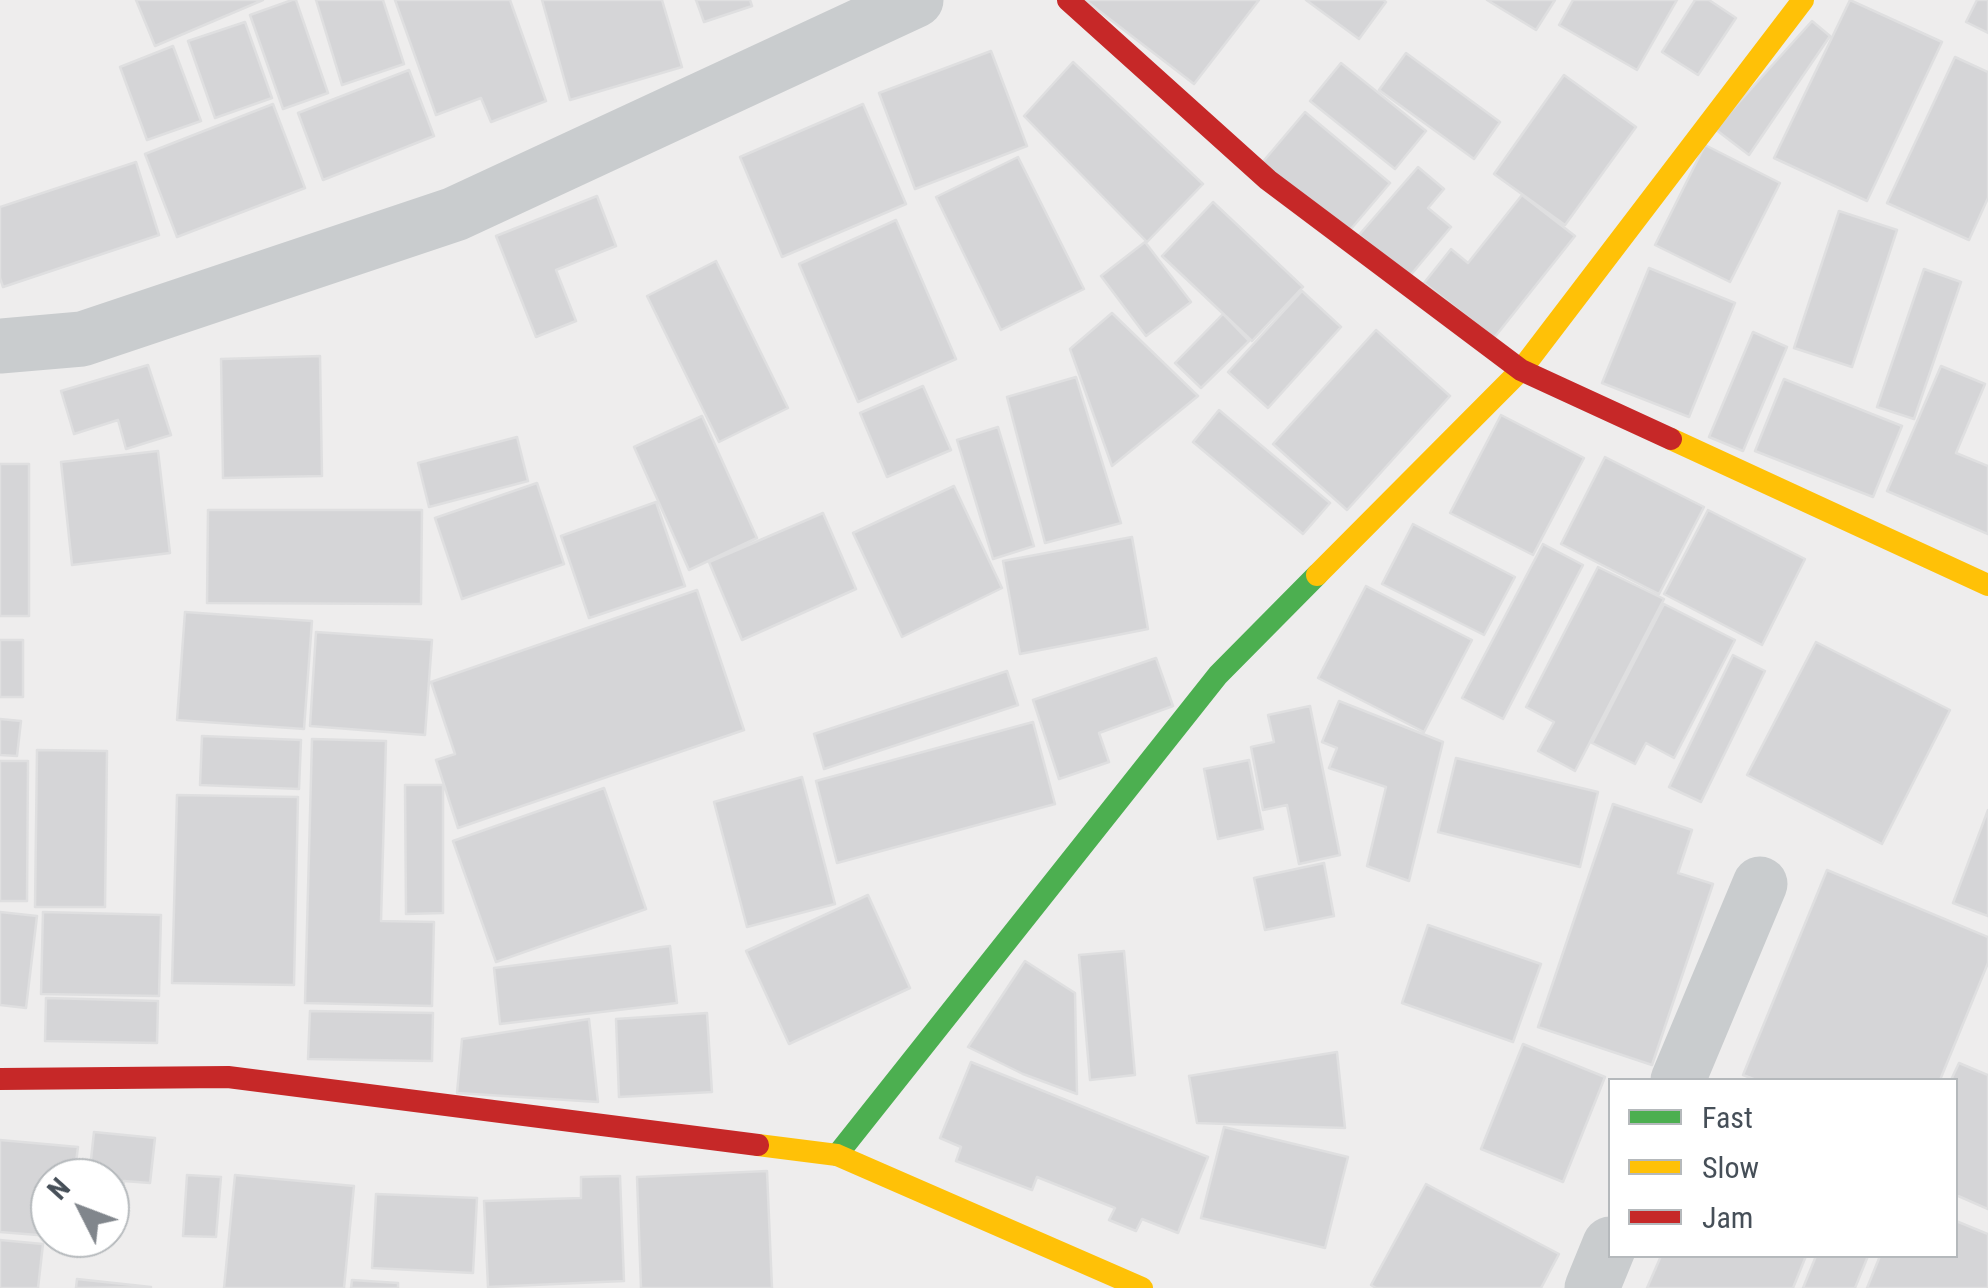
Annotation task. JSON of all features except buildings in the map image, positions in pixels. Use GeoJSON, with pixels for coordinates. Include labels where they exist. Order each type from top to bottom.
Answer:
{"type":"FeatureCollection","features":[{"type":"Feature","properties":{"kind":"street"},"geometry":{"type":"LineString","coordinates":[[0,346],[82,340],[456,214],[916,0]]}},
{"type":"Feature","properties":{"kind":"street"},"geometry":{"type":"LineString","coordinates":[[1068,0],[1268,180],[1520,370],[1988,586]]}},
{"type":"Feature","properties":{"kind":"street"},"geometry":{"type":"LineString","coordinates":[[837,1155],[1218,675],[1520,370],[1803,0]]}},
{"type":"Feature","properties":{"kind":"street"},"geometry":{"type":"LineString","coordinates":[[1679,1078],[1760,884]]}},
{"type":"Feature","properties":{"kind":"street"},"geometry":{"type":"LineString","coordinates":[[0,1079],[228,1077],[837,1155],[1142,1288]]}},
{"type":"Feature","properties":{"kind":"street"},"geometry":{"type":"LineString","coordinates":[[1592,1288],[1608,1249]]}},
{"type":"Feature","properties":{"kind":"traffic: fast"},"geometry":{"type":"LineString","coordinates":[[837,1155],[1218,675],[1317,575]]}},
{"type":"Feature","properties":{"kind":"traffic: slow"},"geometry":{"type":"LineString","coordinates":[[1317,575],[1521,370],[1803,0]]}},
{"type":"Feature","properties":{"kind":"traffic: slow"},"geometry":{"type":"LineString","coordinates":[[1671,439],[1988,585]]}},
{"type":"Feature","properties":{"kind":"traffic: slow"},"geometry":{"type":"LineString","coordinates":[[758,1145],[837,1155],[1142,1288]]}},
{"type":"Feature","properties":{"kind":"traffic: jam"},"geometry":{"type":"LineString","coordinates":[[1068,0],[1268,180],[1521,370],[1671,439]]}},
{"type":"Feature","properties":{"kind":"traffic: jam"},"geometry":{"type":"LineString","coordinates":[[0,1079],[228,1077],[758,1145]]}}]}
